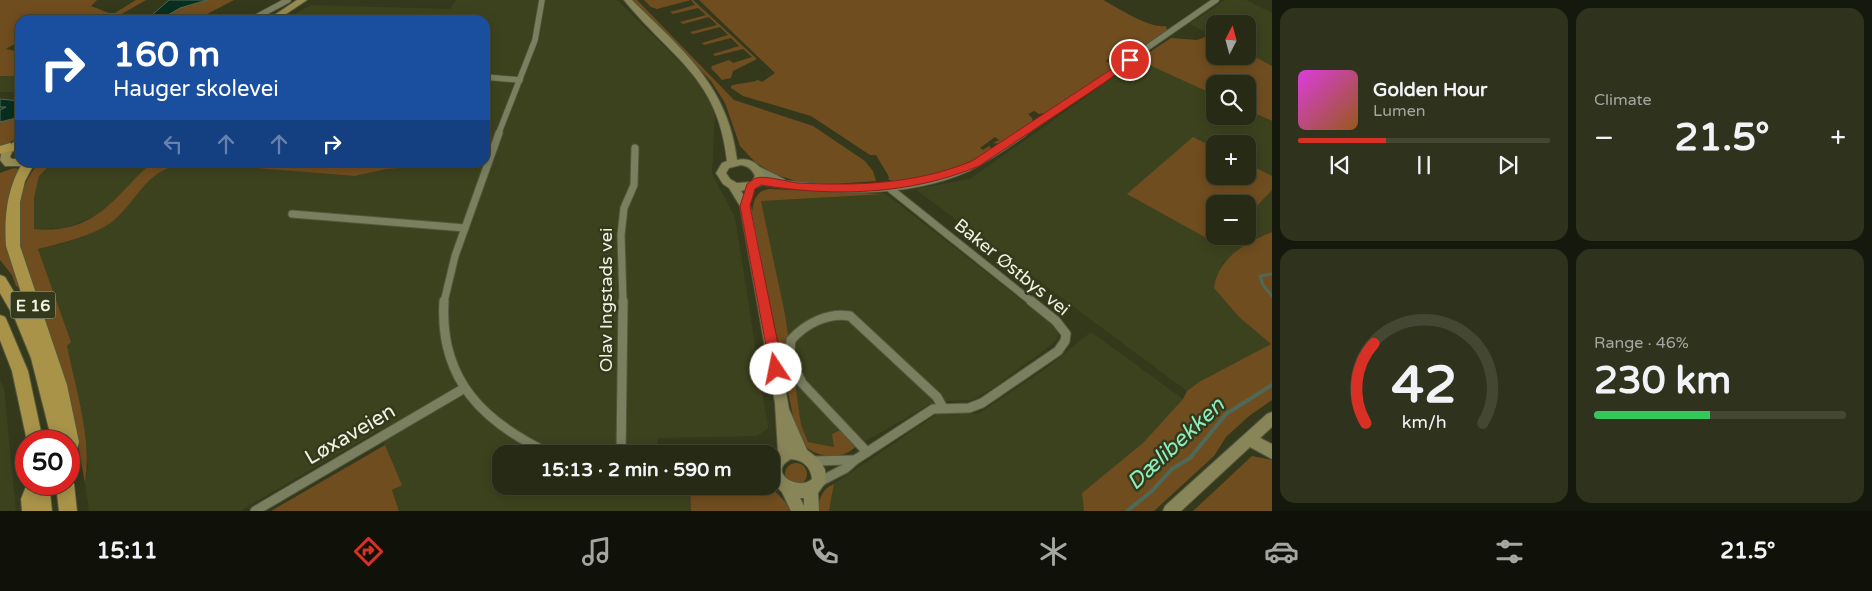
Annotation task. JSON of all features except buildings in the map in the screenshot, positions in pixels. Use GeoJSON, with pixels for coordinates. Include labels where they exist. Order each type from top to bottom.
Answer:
{"type":"FeatureCollection","features":[{"type":"Feature","properties":{"kind":"highway","name":"E 16"},"geometry":{"type":"LineString","coordinates":[[23,167],[13,203],[11,224],[13,246],[59,385],[68,430]]}},
{"type":"Feature","properties":{"kind":"highway","name":"E 16"},"geometry":{"type":"LineString","coordinates":[[0,281],[24,321],[41,362],[57,430]]}},
{"type":"Feature","properties":{"kind":"highway","name":"E 16"},"geometry":{"type":"LineString","coordinates":[[0,321],[20,371],[33,430]]}},
{"type":"Feature","properties":{"kind":"highway"},"geometry":{"type":"LineString","coordinates":[[31,511],[32,495]]}},
{"type":"Feature","properties":{"kind":"highway"},"geometry":{"type":"LineString","coordinates":[[41,495],[43,511]]}},
{"type":"Feature","properties":{"kind":"highway"},"geometry":{"type":"LineString","coordinates":[[67,495],[68,511]]}},
{"type":"Feature","properties":{"kind":"main road"},"geometry":{"type":"LineString","coordinates":[[279,15],[303,0]]}},
{"type":"Feature","properties":{"kind":"main road"},"geometry":{"type":"LineString","coordinates":[[628,0],[691,66],[711,91],[720,106],[732,145],[732,163]]}},
{"type":"Feature","properties":{"kind":"main road"},"geometry":{"type":"LineString","coordinates":[[732,145],[747,163],[758,170],[760,176],[745,206]]}},
{"type":"Feature","properties":{"kind":"main road"},"geometry":{"type":"LineString","coordinates":[[7,152],[9,163],[15,163]]}},
{"type":"Feature","properties":{"kind":"main road"},"geometry":{"type":"LineString","coordinates":[[747,163],[726,165],[721,173],[727,183],[734,187],[745,206],[782,403],[807,457],[818,469],[812,511]]}},
{"type":"Feature","properties":{"kind":"main road"},"geometry":{"type":"LineString","coordinates":[[0,169],[15,165]]}},
{"type":"Feature","properties":{"kind":"main road"},"geometry":{"type":"LineString","coordinates":[[734,187],[755,184]]}},
{"type":"Feature","properties":{"kind":"main road"},"geometry":{"type":"LineString","coordinates":[[779,445],[782,403]]}},
{"type":"Feature","properties":{"kind":"main road"},"geometry":{"type":"LineString","coordinates":[[1170,511],[1272,418]]}},
{"type":"Feature","properties":{"kind":"main road"},"geometry":{"type":"LineString","coordinates":[[1250,439],[1272,452]]}},
{"type":"Feature","properties":{"kind":"main road"},"geometry":{"type":"LineString","coordinates":[[780,458],[790,452],[807,457]]}},
{"type":"Feature","properties":{"kind":"main road"},"geometry":{"type":"LineString","coordinates":[[780,485],[789,493],[799,511]]}},
{"type":"Feature","properties":{"kind":"main road"},"geometry":{"type":"LineString","coordinates":[[789,493],[800,495],[815,488]]}},
{"type":"Feature","properties":{"kind":"street"},"geometry":{"type":"LineString","coordinates":[[260,15],[288,0]]}},
{"type":"Feature","properties":{"kind":"street"},"geometry":{"type":"LineString","coordinates":[[490,161],[541,25],[542,0]]}},
{"type":"Feature","properties":{"kind":"street"},"geometry":{"type":"LineString","coordinates":[[755,184],[825,188],[888,187],[935,178],[976,164],[1101,81],[1216,0]]}},
{"type":"Feature","properties":{"kind":"street"},"geometry":{"type":"LineString","coordinates":[[490,77],[520,80]]}},
{"type":"Feature","properties":{"kind":"street","name":"Olav Ingstads vei"},"geometry":{"type":"LineString","coordinates":[[621,445],[623,322],[620,235],[624,208],[634,185],[635,148]]}},
{"type":"Feature","properties":{"kind":"street"},"geometry":{"type":"LineString","coordinates":[[488,167],[465,228],[446,288],[443,322],[445,343],[448,358],[463,389],[490,417],[512,434],[531,445]]}},
{"type":"Feature","properties":{"kind":"street"},"geometry":{"type":"LineString","coordinates":[[758,170],[790,186]]}},
{"type":"Feature","properties":{"kind":"street","name":"Baker Østbys vei"},"geometry":{"type":"LineString","coordinates":[[815,488],[933,409],[969,408],[982,403],[1058,351],[1065,341],[1066,334],[1063,328],[888,187]]}},
{"type":"Feature","properties":{"kind":"street"},"geometry":{"type":"LineString","coordinates":[[292,214],[465,228]]}},
{"type":"Feature","properties":{"kind":"street"},"geometry":{"type":"LineString","coordinates":[[867,452],[802,383],[796,373],[791,356],[791,340],[810,326],[830,316],[839,314],[850,316],[937,397],[944,408]]}},
{"type":"Feature","properties":{"kind":"street","name":"Løxaveien"},"geometry":{"type":"LineString","coordinates":[[255,511],[463,389]]}},
{"type":"Feature","properties":{"kind":"street"},"geometry":{"type":"LineString","coordinates":[[807,457],[855,460]]}},
{"type":"Feature","properties":{"kind":"shaded area"},"geometry":{"type":"Polygon","coordinates":[[[0,0],[97,0],[91,6],[109,13],[115,13],[136,0],[146,0],[120,15],[15,15],[15,44],[6,49],[15,51],[15,76],[0,76],[0,0]]]}},
{"type":"Feature","properties":{"kind":"shaded area"},"geometry":{"type":"Polygon","coordinates":[[[169,0],[207,0],[180,8],[168,15],[152,15],[169,0]]]}},
{"type":"Feature","properties":{"kind":"shaded area"},"geometry":{"type":"Polygon","coordinates":[[[207,0],[234,0],[206,15],[168,15],[180,8],[207,0]]]}},
{"type":"Feature","properties":{"kind":"shaded area"},"geometry":{"type":"Polygon","coordinates":[[[456,0],[617,0],[697,79],[715,109],[712,174],[735,217],[768,428],[757,436],[657,438],[658,445],[492,445],[492,495],[690,495],[691,511],[399,511],[392,490],[402,485],[379,430],[240,511],[89,511],[85,483],[88,467],[67,346],[71,342],[38,249],[65,243],[87,235],[112,222],[153,176],[169,167],[242,167],[355,176],[386,169],[490,167],[490,15],[293,15],[311,5],[450,9],[456,0]]]}},
{"type":"Feature","properties":{"kind":"shaded area"},"geometry":{"type":"Polygon","coordinates":[[[633,0],[637,0],[734,100],[813,126],[865,161],[873,171],[876,181],[834,184],[799,182],[774,174],[755,162],[740,146],[725,103],[711,81],[633,0]]]}},
{"type":"Feature","properties":{"kind":"shaded area"},"geometry":{"type":"Polygon","coordinates":[[[644,0],[691,0],[657,9],[651,7],[644,0]]]}},
{"type":"Feature","properties":{"kind":"shaded area"},"geometry":{"type":"Polygon","coordinates":[[[691,0],[757,59],[733,71],[731,78],[722,80],[711,68],[712,66],[729,60],[733,63],[752,57],[743,49],[715,56],[713,54],[739,46],[731,38],[704,45],[702,43],[728,35],[720,27],[693,34],[690,32],[717,25],[709,17],[683,24],[680,22],[706,15],[698,8],[673,14],[670,12],[695,5],[691,0]]]}},
{"type":"Feature","properties":{"kind":"shaded area"},"geometry":{"type":"Polygon","coordinates":[[[699,0],[1103,0],[1143,21],[1166,26],[1167,30],[1120,62],[1109,58],[1106,61],[1113,66],[1112,69],[1046,113],[1039,114],[1034,111],[1028,114],[1033,122],[1000,144],[993,143],[999,140],[995,137],[980,148],[983,150],[989,146],[992,149],[991,151],[939,174],[909,182],[897,182],[888,179],[888,175],[876,155],[870,155],[811,116],[743,96],[731,88],[734,85],[758,80],[762,82],[775,73],[699,0]]]}},
{"type":"Feature","properties":{"kind":"shaded area"},"geometry":{"type":"Polygon","coordinates":[[[1225,0],[1246,0],[1272,13],[1272,66],[1256,57],[1256,15],[1206,15],[1206,32],[1190,24],[1225,0]]]}},
{"type":"Feature","properties":{"kind":"shaded area"},"geometry":{"type":"Polygon","coordinates":[[[1206,33],[1206,65],[1256,65],[1256,57],[1272,66],[1272,121],[1256,114],[1256,75],[1206,75],[1206,91],[1138,60],[1171,38],[1197,40],[1205,37],[1206,33]]]}},
{"type":"Feature","properties":{"kind":"shaded area"},"geometry":{"type":"Polygon","coordinates":[[[1138,60],[1206,91],[1206,125],[1256,125],[1256,114],[1272,121],[1272,232],[1256,238],[1256,195],[1206,195],[1206,245],[1247,245],[1223,262],[1214,288],[1239,317],[1271,344],[1199,382],[1187,391],[915,189],[970,179],[1138,60]]]}},
{"type":"Feature","properties":{"kind":"shaded area"},"geometry":{"type":"Polygon","coordinates":[[[0,76],[15,76],[15,92],[0,92],[0,76]]]}},
{"type":"Feature","properties":{"kind":"shaded area"},"geometry":{"type":"Polygon","coordinates":[[[0,99],[15,100],[15,118],[0,122],[0,110],[6,107],[0,107],[0,99]]]}},
{"type":"Feature","properties":{"kind":"shaded area"},"geometry":{"type":"Polygon","coordinates":[[[15,118],[15,140],[0,147],[0,122],[15,118]]]}},
{"type":"Feature","properties":{"kind":"shaded area"},"geometry":{"type":"Polygon","coordinates":[[[1193,137],[1206,144],[1206,185],[1256,185],[1256,168],[1272,176],[1272,190],[1256,207],[1256,195],[1206,195],[1206,238],[1127,194],[1193,137]]]}},
{"type":"Feature","properties":{"kind":"shaded area"},"geometry":{"type":"Polygon","coordinates":[[[36,167],[48,167],[39,176],[34,198],[34,229],[49,230],[87,221],[108,206],[147,167],[172,167],[163,170],[145,184],[123,212],[106,226],[77,238],[38,249],[71,342],[67,346],[85,432],[87,466],[85,483],[80,456],[80,430],[75,430],[69,395],[20,243],[19,211],[23,190],[36,167]]]}},
{"type":"Feature","properties":{"kind":"shaded area"},"geometry":{"type":"Polygon","coordinates":[[[48,167],[150,167],[134,180],[109,207],[97,215],[67,228],[34,229],[34,198],[39,176],[48,167]]]}},
{"type":"Feature","properties":{"kind":"shaded area"},"geometry":{"type":"Polygon","coordinates":[[[242,167],[422,167],[386,169],[355,176],[242,167]]]}},
{"type":"Feature","properties":{"kind":"shaded area"},"geometry":{"type":"Polygon","coordinates":[[[14,168],[19,169],[13,185],[8,213],[13,255],[21,285],[18,287],[12,275],[0,260],[0,173],[14,168]]]}},
{"type":"Feature","properties":{"kind":"shaded area"},"geometry":{"type":"Polygon","coordinates":[[[769,189],[886,194],[761,201],[785,314],[801,425],[808,442],[834,447],[832,434],[841,430],[855,447],[845,454],[827,456],[815,453],[807,448],[795,426],[752,214],[753,205],[758,194],[769,189]]]}},
{"type":"Feature","properties":{"kind":"shaded area"},"geometry":{"type":"Polygon","coordinates":[[[886,194],[1056,327],[1058,335],[1056,341],[993,388],[972,400],[948,401],[927,406],[855,447],[835,447],[808,442],[801,427],[785,314],[761,201],[886,194]]]}},
{"type":"Feature","properties":{"kind":"shaded area"},"geometry":{"type":"Polygon","coordinates":[[[1272,232],[1272,400],[1249,416],[1226,437],[1214,456],[1154,511],[1084,511],[1082,493],[1143,443],[1183,399],[1187,391],[1199,382],[1271,344],[1239,317],[1214,288],[1221,268],[1227,260],[1243,246],[1256,245],[1256,240],[1272,232]]]}},
{"type":"Feature","properties":{"kind":"shaded area"},"geometry":{"type":"Polygon","coordinates":[[[1091,332],[1183,399],[1143,443],[1082,493],[1084,511],[829,511],[834,484],[940,412],[978,414],[1045,369],[1091,332]]]}},
{"type":"Feature","properties":{"kind":"shaded area"},"geometry":{"type":"Polygon","coordinates":[[[0,380],[4,389],[16,511],[0,511],[0,380]]]}},
{"type":"Feature","properties":{"kind":"shaded area"},"geometry":{"type":"Polygon","coordinates":[[[385,445],[402,485],[392,490],[399,511],[271,511],[385,445]]]}},
{"type":"Feature","properties":{"kind":"shaded area"},"geometry":{"type":"Polygon","coordinates":[[[1252,456],[1272,460],[1272,511],[1193,511],[1252,456]]]}},
{"type":"Feature","properties":{"kind":"shaded area"},"geometry":{"type":"Polygon","coordinates":[[[796,463],[804,466],[807,474],[804,482],[796,485],[788,482],[785,474],[788,466],[796,463]]]}},
{"type":"Feature","properties":{"kind":"shaded area"},"geometry":{"type":"Polygon","coordinates":[[[834,484],[829,511],[818,511],[822,494],[834,484]]]}},
{"type":"Feature","properties":{"kind":"shaded area"},"geometry":{"type":"Polygon","coordinates":[[[690,495],[779,495],[794,511],[691,511],[690,495]]]}},
{"type":"Feature","properties":{"kind":"waterway","name":"Dælibekken"},"geometry":{"type":"LineString","coordinates":[[1272,274],[1260,276],[1263,285],[1272,296]]}},
{"type":"Feature","properties":{"kind":"waterway","name":"Dælibekken"},"geometry":{"type":"LineString","coordinates":[[1127,511],[1152,491],[1172,469],[1190,458],[1226,414],[1272,385]]}},
{"type":"Feature","properties":{"kind":"route"},"geometry":{"type":"LineString","coordinates":[[776,369],[745,206],[750,187],[759,181],[790,186],[825,188],[888,187],[905,185],[954,172],[976,164],[1130,60]]}}]}
